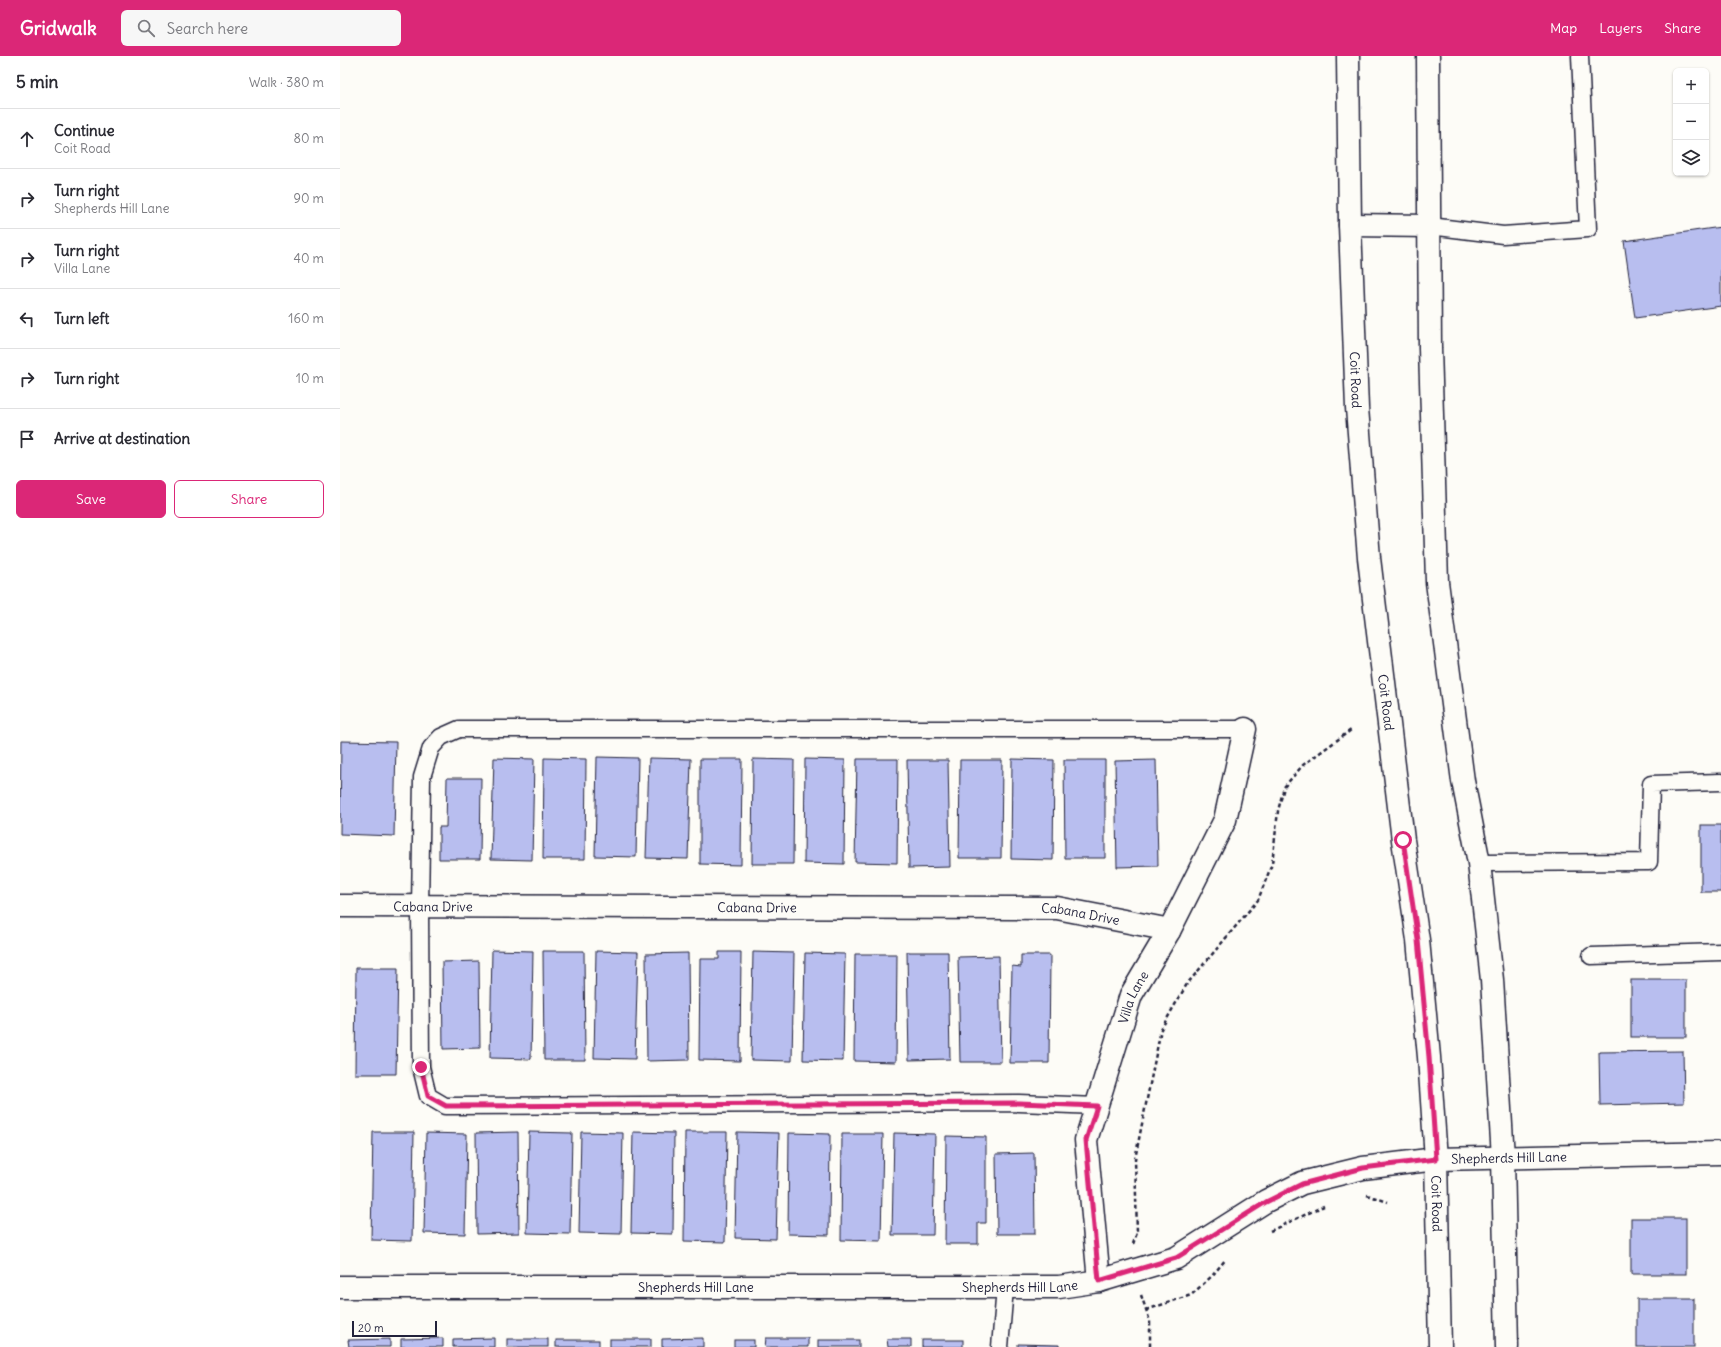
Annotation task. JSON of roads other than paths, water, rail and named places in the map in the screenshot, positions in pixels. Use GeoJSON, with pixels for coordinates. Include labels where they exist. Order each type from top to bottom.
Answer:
{"type":"FeatureCollection","features":[{"type":"Feature","properties":{"kind":"street","name":"Coit Road"},"geometry":{"type":"LineString","coordinates":[[1348,56],[1350,225],[1357,408],[1369,558],[1402,832],[1418,940],[1429,1057],[1436,1159],[1440,1347]]}},
{"type":"Feature","properties":{"kind":"street"},"geometry":{"type":"LineString","coordinates":[[1428,56],[1430,348],[1438,582],[1462,781],[1479,863],[1492,980],[1503,1157],[1508,1347]]}},
{"type":"Feature","properties":{"kind":"street"},"geometry":{"type":"LineString","coordinates":[[1350,225],[1430,226]]}},
{"type":"Feature","properties":{"kind":"street","name":"Villa Lane"},"geometry":{"type":"LineString","coordinates":[[1099,1281],[1086,1140],[1130,995],[1169,931],[1225,820],[1245,729]]}},
{"type":"Feature","properties":{"kind":"street","name":"Cabana Drive"},"geometry":{"type":"LineString","coordinates":[[342,906],[1057,908],[1169,931]]}},
{"type":"Feature","properties":{"kind":"street","name":"Shepherds Hill Lane"},"geometry":{"type":"LineString","coordinates":[[340,1287],[1059,1288],[1099,1281],[1134,1272],[1176,1258],[1266,1202],[1302,1184],[1363,1168],[1436,1159],[1721,1153]]}},
{"type":"Feature","properties":{"kind":"lane"},"geometry":{"type":"LineString","coordinates":[[1430,226],[1504,234],[1588,229],[1580,56]]}},
{"type":"Feature","properties":{"kind":"lane"},"geometry":{"type":"LineString","coordinates":[[1097,1106],[1011,1103],[446,1106],[428,1096],[421,1067],[420,906],[422,777],[431,748],[441,737],[459,729],[1245,729]]}},
{"type":"Feature","properties":{"kind":"lane"},"geometry":{"type":"LineString","coordinates":[[1479,863],[1649,862],[1651,784],[1721,782]]}},
{"type":"Feature","properties":{"kind":"lane"},"geometry":{"type":"LineString","coordinates":[[1590,956],[1721,952]]}},
{"type":"Feature","properties":{"kind":"lane"},"geometry":{"type":"LineString","coordinates":[[1000,1347],[1005,1288]]}}]}
